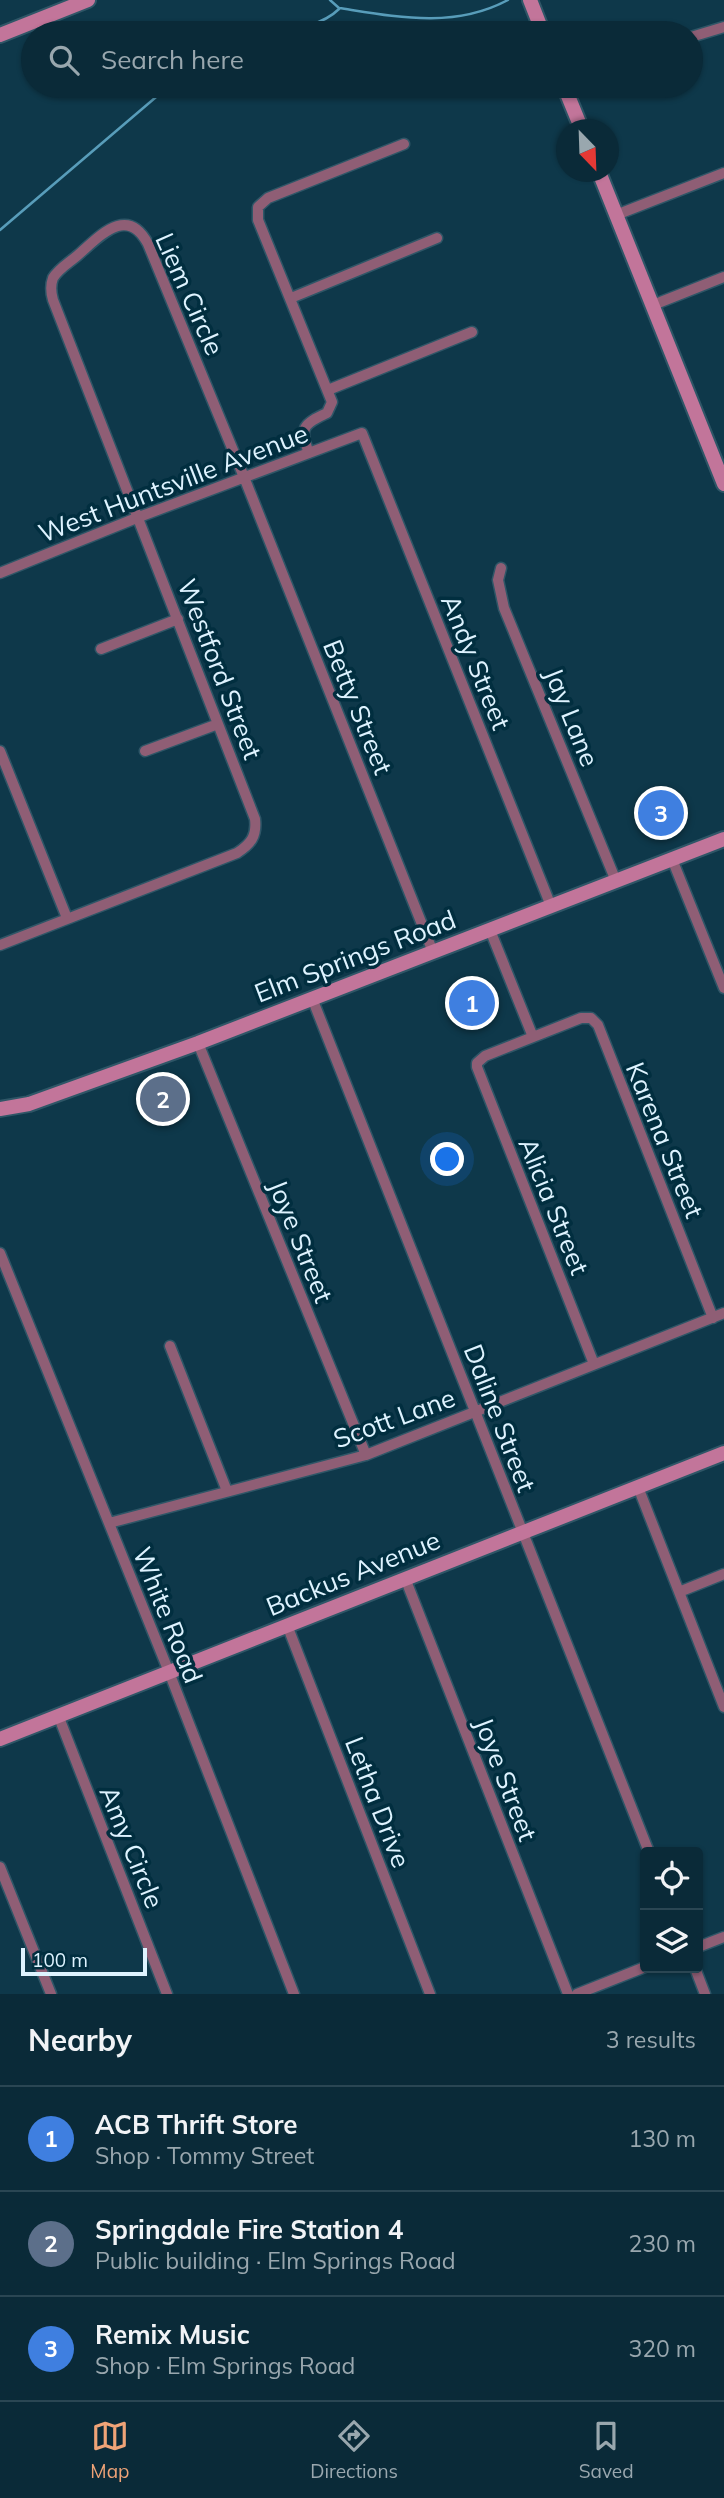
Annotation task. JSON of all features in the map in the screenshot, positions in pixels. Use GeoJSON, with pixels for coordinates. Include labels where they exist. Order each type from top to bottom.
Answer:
{"type":"FeatureCollection","features":[{"type":"Feature","properties":{"kind":"street"},"geometry":{"type":"LineString","coordinates":[[35,21],[88,0]]}},
{"type":"Feature","properties":{"kind":"street"},"geometry":{"type":"LineString","coordinates":[[530,1],[538,21]]}},
{"type":"Feature","properties":{"kind":"street"},"geometry":{"type":"LineString","coordinates":[[0,35],[21,27]]}},
{"type":"Feature","properties":{"kind":"street"},"geometry":{"type":"LineString","coordinates":[[703,33],[724,27]]}},
{"type":"Feature","properties":{"kind":"street"},"geometry":{"type":"LineString","coordinates":[[572,98],[578,119]]}},
{"type":"Feature","properties":{"kind":"street"},"geometry":{"type":"LineString","coordinates":[[309,453],[302,435],[303,429],[311,420],[327,413],[332,402],[258,220],[258,207],[268,198],[404,144]]}},
{"type":"Feature","properties":{"kind":"street"},"geometry":{"type":"LineString","coordinates":[[617,215],[724,173]]}},
{"type":"Feature","properties":{"kind":"street"},"geometry":{"type":"LineString","coordinates":[[603,182],[724,484]]}},
{"type":"Feature","properties":{"kind":"street","name":"Liem Circle"},"geometry":{"type":"LineString","coordinates":[[139,517],[51,292],[51,285],[57,274],[109,228],[128,226],[145,238],[244,477]]}},
{"type":"Feature","properties":{"kind":"street"},"geometry":{"type":"LineString","coordinates":[[291,298],[437,238]]}},
{"type":"Feature","properties":{"kind":"street"},"geometry":{"type":"LineString","coordinates":[[653,305],[724,277]]}},
{"type":"Feature","properties":{"kind":"street"},"geometry":{"type":"LineString","coordinates":[[328,390],[472,332]]}},
{"type":"Feature","properties":{"kind":"street","name":"West Huntsville Avenue"},"geometry":{"type":"LineString","coordinates":[[0,573],[362,433]]}},
{"type":"Feature","properties":{"kind":"street","name":"Andy Street"},"geometry":{"type":"LineString","coordinates":[[362,433],[551,906]]}},
{"type":"Feature","properties":{"kind":"street","name":"Betty Street"},"geometry":{"type":"LineString","coordinates":[[244,477],[433,952]]}},
{"type":"Feature","properties":{"kind":"street","name":"Westford Street"},"geometry":{"type":"LineString","coordinates":[[67,918],[237,853],[247,847],[254,838],[256,829],[255,819],[139,517]]}},
{"type":"Feature","properties":{"kind":"street","name":"Jay Lane"},"geometry":{"type":"LineString","coordinates":[[501,568],[498,580],[504,608],[616,881]]}},
{"type":"Feature","properties":{"kind":"street"},"geometry":{"type":"LineString","coordinates":[[101,649],[178,619]]}},
{"type":"Feature","properties":{"kind":"street"},"geometry":{"type":"LineString","coordinates":[[145,751],[218,724]]}},
{"type":"Feature","properties":{"kind":"street"},"geometry":{"type":"LineString","coordinates":[[0,751],[67,918],[0,944]]}},
{"type":"Feature","properties":{"kind":"street","name":"Elm Springs Road"},"geometry":{"type":"LineString","coordinates":[[0,1109],[29,1104],[198,1043],[724,839]]}},
{"type":"Feature","properties":{"kind":"street"},"geometry":{"type":"LineString","coordinates":[[672,859],[724,988]]}},
{"type":"Feature","properties":{"kind":"street"},"geometry":{"type":"LineString","coordinates":[[490,929],[533,1037]]}},
{"type":"Feature","properties":{"kind":"street","name":"Daline Street"},"geometry":{"type":"LineString","coordinates":[[313,998],[647,1847]]}},
{"type":"Feature","properties":{"kind":"street","name":"Karena Street"},"geometry":{"type":"LineString","coordinates":[[533,1037],[581,1018],[591,1018],[597,1025],[713,1318]]}},
{"type":"Feature","properties":{"kind":"street","name":"Alicia Street"},"geometry":{"type":"LineString","coordinates":[[533,1037],[485,1056],[477,1063],[478,1072],[594,1364]]}},
{"type":"Feature","properties":{"kind":"street","name":"Joye Street"},"geometry":{"type":"LineString","coordinates":[[198,1043],[366,1455]]}},
{"type":"Feature","properties":{"kind":"street","name":"White Road"},"geometry":{"type":"LineString","coordinates":[[0,1253],[169,1672],[294,1994]]}},
{"type":"Feature","properties":{"kind":"street","name":"Scott Lane"},"geometry":{"type":"LineString","coordinates":[[109,1523],[366,1455],[724,1313]]}},
{"type":"Feature","properties":{"kind":"street"},"geometry":{"type":"LineString","coordinates":[[170,1346],[227,1491]]}},
{"type":"Feature","properties":{"kind":"street","name":"Backus Avenue"},"geometry":{"type":"LineString","coordinates":[[0,1739],[724,1453]]}},
{"type":"Feature","properties":{"kind":"street"},"geometry":{"type":"LineString","coordinates":[[638,1487],[722,1695],[724,1707]]}},
{"type":"Feature","properties":{"kind":"street"},"geometry":{"type":"LineString","coordinates":[[679,1592],[724,1574]]}},
{"type":"Feature","properties":{"kind":"street","name":"Joye Street"},"geometry":{"type":"LineString","coordinates":[[405,1578],[568,1994]]}},
{"type":"Feature","properties":{"kind":"street","name":"Letha Drive"},"geometry":{"type":"LineString","coordinates":[[287,1625],[430,1994]]}},
{"type":"Feature","properties":{"kind":"street","name":"Amy Circle"},"geometry":{"type":"LineString","coordinates":[[58,1716],[167,1994]]}},
{"type":"Feature","properties":{"kind":"street"},"geometry":{"type":"LineString","coordinates":[[0,1867],[51,1994]]}},
{"type":"Feature","properties":{"kind":"street"},"geometry":{"type":"LineString","coordinates":[[703,1945],[724,1937]]}},
{"type":"Feature","properties":{"kind":"street"},"geometry":{"type":"LineString","coordinates":[[577,1994],[640,1969]]}},
{"type":"Feature","properties":{"kind":"street"},"geometry":{"type":"LineString","coordinates":[[697,1973],[705,1994]]}},
{"type":"Feature","properties":{"kind":"waterway"},"geometry":{"type":"LineString","coordinates":[[330,0],[339,8],[425,18],[467,15],[508,0]]}},
{"type":"Feature","properties":{"kind":"waterway"},"geometry":{"type":"LineString","coordinates":[[321,21],[339,9]]}},
{"type":"Feature","properties":{"kind":"waterway"},"geometry":{"type":"LineString","coordinates":[[0,230],[155,98]]}},
{"type":"Feature","properties":{"kind":"place","name":"Remix Music"},"geometry":{"type":"Point","coordinates":[661,813]}},
{"type":"Feature","properties":{"kind":"place","name":"ACB Thrift Store"},"geometry":{"type":"Point","coordinates":[472,1003]}},
{"type":"Feature","properties":{"kind":"place","name":"Springdale Fire Station 4"},"geometry":{"type":"Point","coordinates":[163,1099]}}]}
